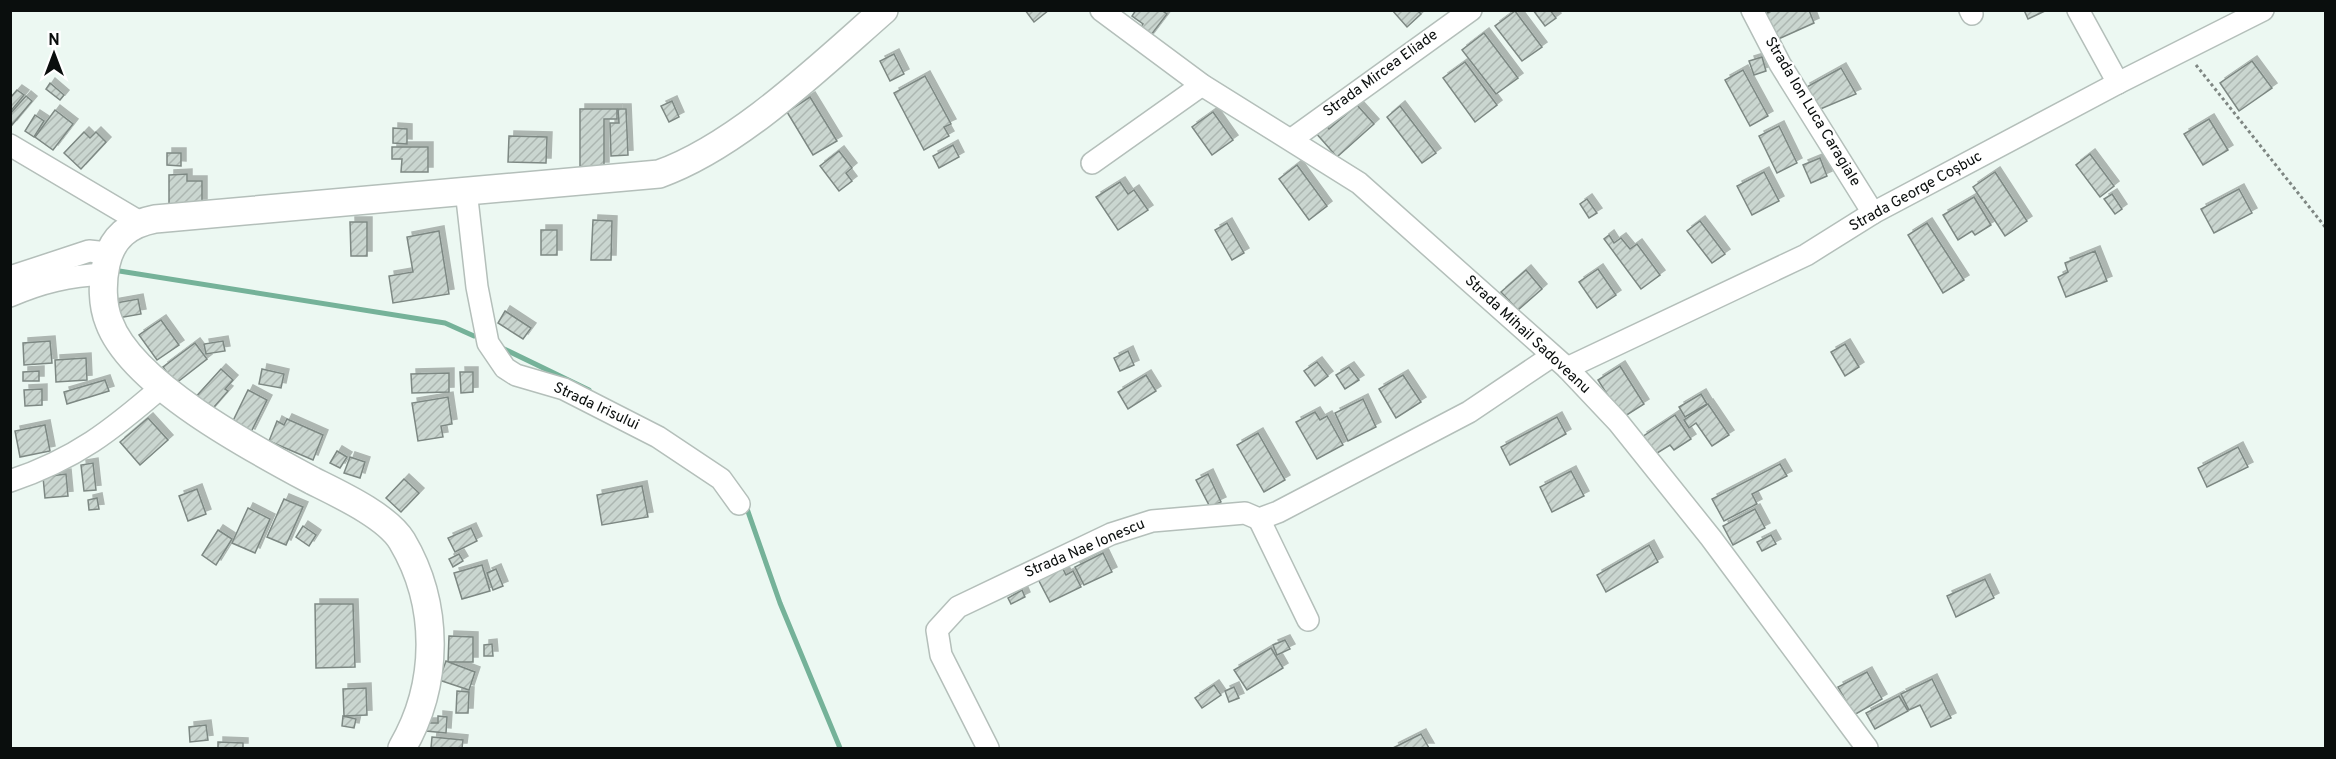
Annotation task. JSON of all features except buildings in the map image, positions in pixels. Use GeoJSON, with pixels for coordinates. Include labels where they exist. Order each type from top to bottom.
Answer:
{"type":"FeatureCollection","features":[{"type":"Feature","properties":{"kind":"main road"},"geometry":{"type":"LineString","coordinates":[[402,748],[415,726],[425,692],[431,647],[427,609],[417,576],[401,540],[356,503],[242,444],[143,370],[124,349],[109,322],[105,305],[106,264],[121,233],[140,222],[178,216],[658,174],[686,165],[724,141],[802,81],[884,10]]}},
{"type":"Feature","properties":{"kind":"street","name":"Strada Mihail Sadoveanu"},"geometry":{"type":"LineString","coordinates":[[1101,10],[1202,85],[1292,140],[1375,196],[1559,362],[1618,422],[1711,538],[1867,748]]}},
{"type":"Feature","properties":{"kind":"street","name":"Strada Mircea Eliade"},"geometry":{"type":"LineString","coordinates":[[1292,140],[1471,10]]}},
{"type":"Feature","properties":{"kind":"street","name":"Strada Ion Luca Caragiale"},"geometry":{"type":"LineString","coordinates":[[1752,10],[1780,64],[1873,213]]}},
{"type":"Feature","properties":{"kind":"street"},"geometry":{"type":"LineString","coordinates":[[2078,10],[2118,83]]}},
{"type":"Feature","properties":{"kind":"street","name":"Strada George Coșbuc"},"geometry":{"type":"LineString","coordinates":[[1559,362],[1806,255],[1873,213],[2118,83],[2263,10]]}},
{"type":"Feature","properties":{"kind":"street"},"geometry":{"type":"LineString","coordinates":[[1092,163],[1202,85]]}},
{"type":"Feature","properties":{"kind":"street"},"geometry":{"type":"LineString","coordinates":[[10,145],[140,222]]}},
{"type":"Feature","properties":{"kind":"street","name":"Strada Irisului"},"geometry":{"type":"LineString","coordinates":[[466,190],[477,287],[488,343],[505,368],[516,375],[564,389],[658,437],[721,479],[739,504]]}},
{"type":"Feature","properties":{"kind":"street"},"geometry":{"type":"LineString","coordinates":[[10,277],[89,251],[106,264]]}},
{"type":"Feature","properties":{"kind":"street"},"geometry":{"type":"LineString","coordinates":[[10,296],[52,280],[106,264]]}},
{"type":"Feature","properties":{"kind":"street"},"geometry":{"type":"LineString","coordinates":[[1308,620],[1259,519],[1278,512],[1559,362]]}},
{"type":"Feature","properties":{"kind":"street"},"geometry":{"type":"LineString","coordinates":[[10,481],[38,472],[107,434],[163,386]]}},
{"type":"Feature","properties":{"kind":"street","name":"Strada Nae Ionescu"},"geometry":{"type":"LineString","coordinates":[[988,748],[941,656],[937,630],[958,607],[1111,534],[1152,521],[1245,513],[1259,519]]}},
{"type":"Feature","properties":{"kind":"path"},"geometry":{"type":"LineString","coordinates":[[2184,50],[2325,228]]}},
{"type":"Feature","properties":{"kind":"waterway"},"geometry":{"type":"LineString","coordinates":[[113,270],[445,323],[474,336]]}},
{"type":"Feature","properties":{"kind":"waterway"},"geometry":{"type":"LineString","coordinates":[[502,348],[589,390]]}},
{"type":"Feature","properties":{"kind":"waterway"},"geometry":{"type":"LineString","coordinates":[[745,503],[780,603],[840,748]]}}]}
